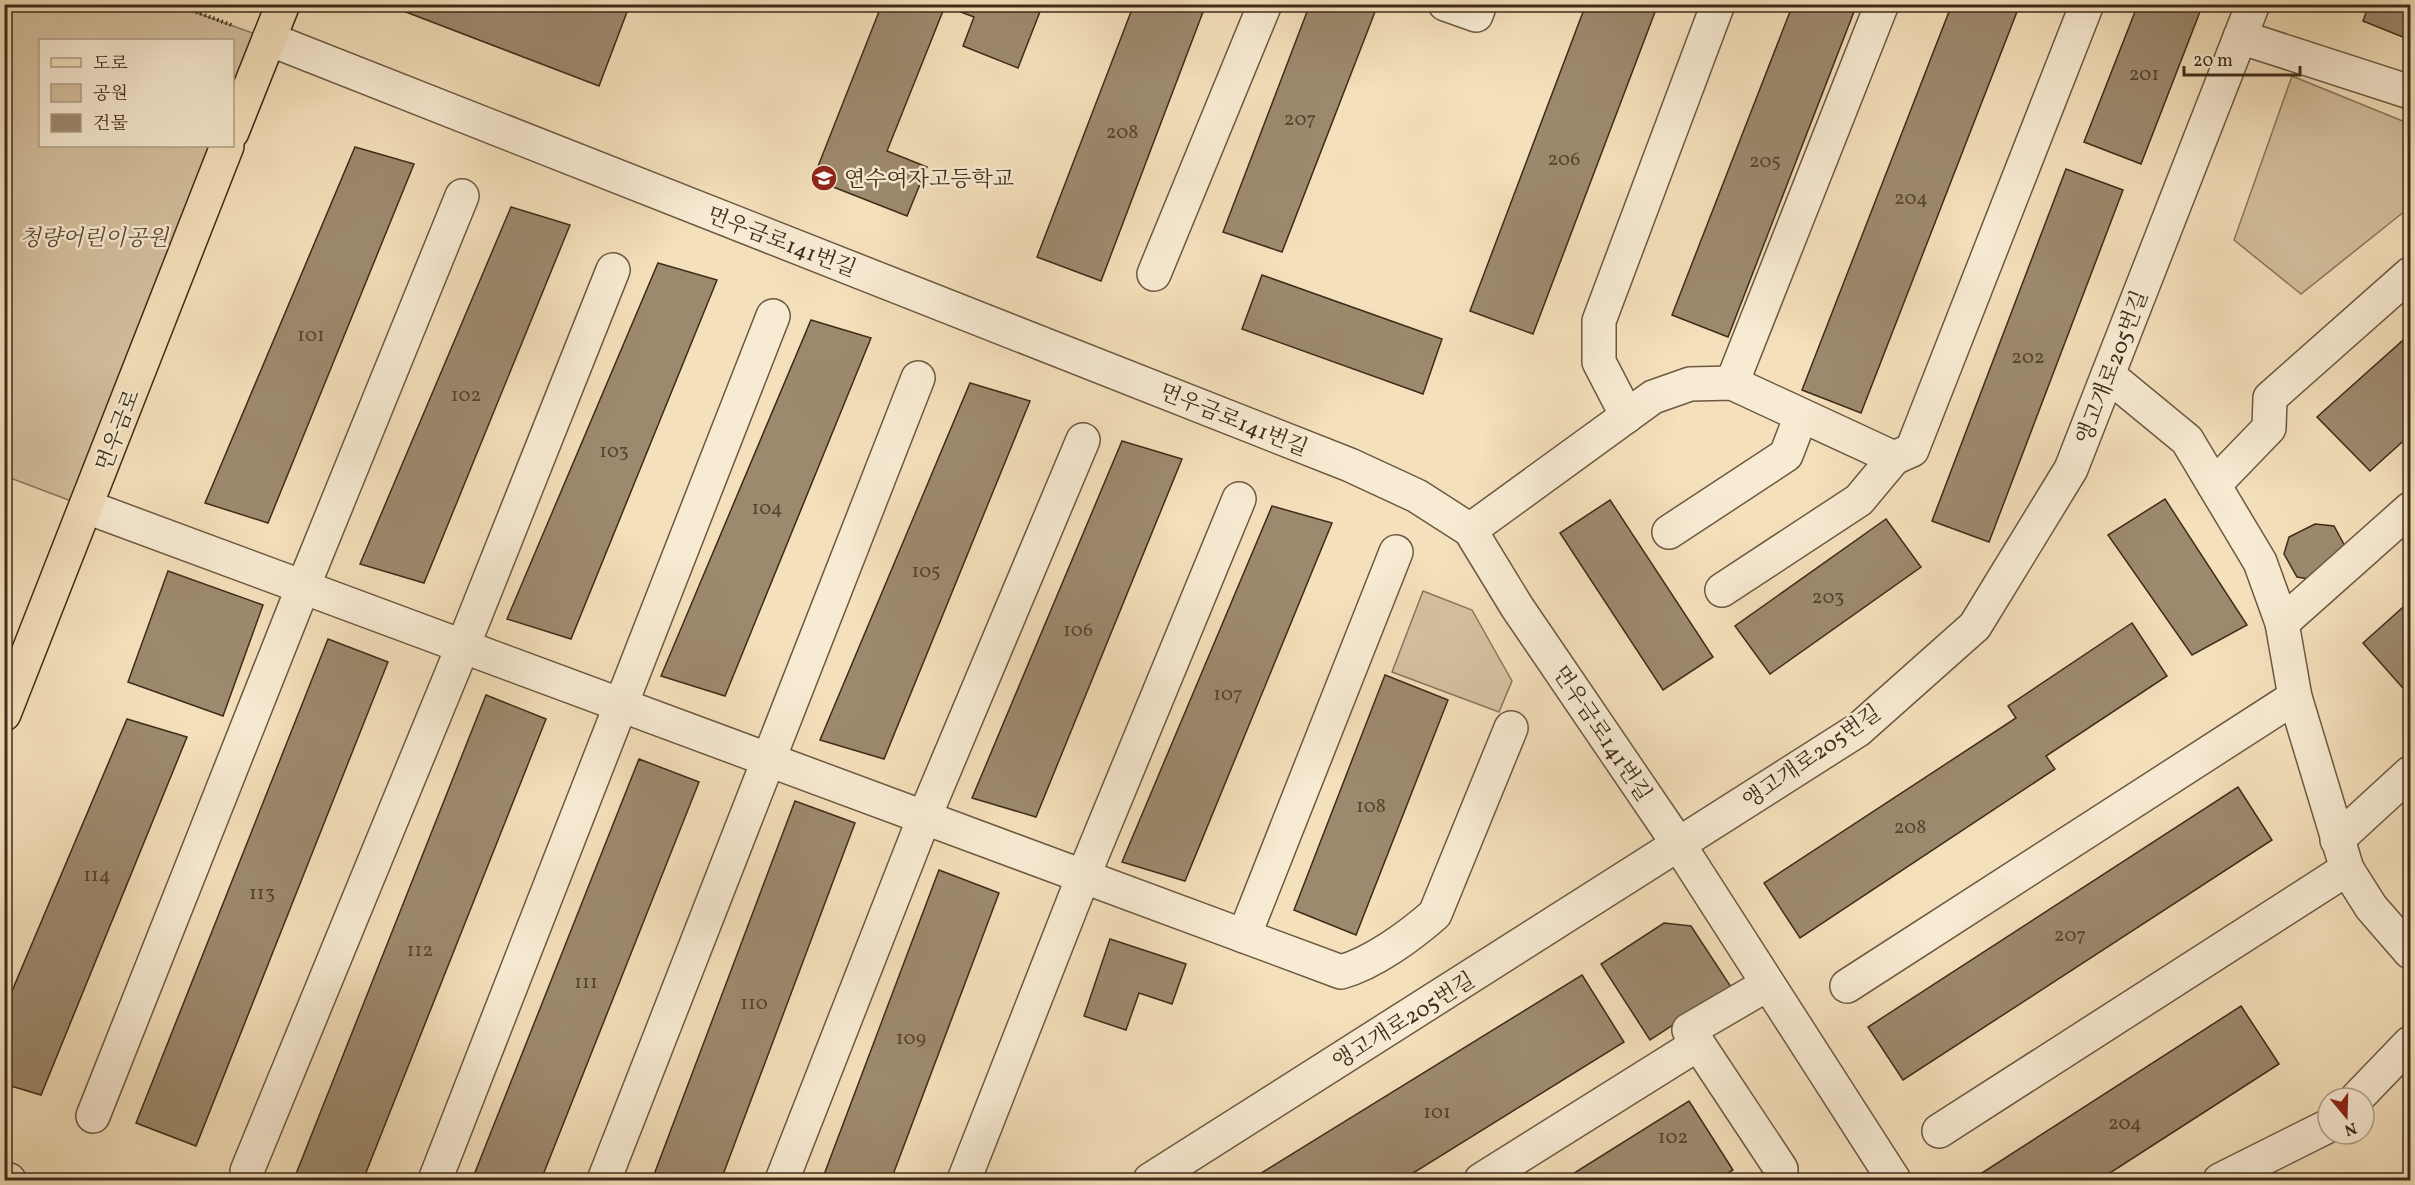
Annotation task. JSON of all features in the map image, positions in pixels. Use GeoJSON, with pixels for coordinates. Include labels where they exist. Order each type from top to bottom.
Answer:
{"type":"FeatureCollection","features":[{"type":"Feature","properties":{"kind":"main road"},"geometry":{"type":"LineString","coordinates":[[234,127],[283,4]]}},
{"type":"Feature","properties":{"kind":"main road","name":"먼우금로"},"geometry":{"type":"LineString","coordinates":[[4,714],[227,147]]}},
{"type":"Feature","properties":{"kind":"street"},"geometry":{"type":"LineString","coordinates":[[1154,274],[1265,4]]}},
{"type":"Feature","properties":{"kind":"street"},"geometry":{"type":"LineString","coordinates":[[1445,4],[1476,15],[1480,4]]}},
{"type":"Feature","properties":{"kind":"street"},"geometry":{"type":"LineString","coordinates":[[1627,416],[1599,362],[1599,321],[1718,4]]}},
{"type":"Feature","properties":{"kind":"street"},"geometry":{"type":"LineString","coordinates":[[1732,383],[1882,4]]}},
{"type":"Feature","properties":{"kind":"street"},"geometry":{"type":"LineString","coordinates":[[1722,590],[1859,501],[1894,458],[1912,450],[2087,4]]}},
{"type":"Feature","properties":{"kind":"street","name":"앵고개로205번길"},"geometry":{"type":"LineString","coordinates":[[1150,1180],[1858,730],[1975,626],[2071,469],[2253,4]]}},
{"type":"Feature","properties":{"kind":"street"},"geometry":{"type":"LineString","coordinates":[[2240,36],[2410,92]]}},
{"type":"Feature","properties":{"kind":"street","name":"먼우금로141번길"},"geometry":{"type":"LineString","coordinates":[[269,39],[1350,465],[1417,496],[1470,530],[1517,607],[1679,844],[1894,1180]]}},
{"type":"Feature","properties":{"kind":"street"},"geometry":{"type":"LineString","coordinates":[[93,1116],[303,587],[462,196]]}},
{"type":"Feature","properties":{"kind":"street"},"geometry":{"type":"LineString","coordinates":[[247,1171],[613,270]]}},
{"type":"Feature","properties":{"kind":"street"},"geometry":{"type":"LineString","coordinates":[[2214,485],[2269,428],[2270,398],[2410,274]]}},
{"type":"Feature","properties":{"kind":"street"},"geometry":{"type":"LineString","coordinates":[[435,1180],[773,316]]}},
{"type":"Feature","properties":{"kind":"street"},"geometry":{"type":"LineString","coordinates":[[2108,375],[2187,440],[2260,562],[2282,623],[2295,697],[2342,855],[2371,907],[2410,952]]}},
{"type":"Feature","properties":{"kind":"street"},"geometry":{"type":"LineString","coordinates":[[604,1180],[918,378]]}},
{"type":"Feature","properties":{"kind":"street"},"geometry":{"type":"LineString","coordinates":[[1470,530],[1653,397],[1690,384],[1732,383],[1894,458]]}},
{"type":"Feature","properties":{"kind":"street"},"geometry":{"type":"LineString","coordinates":[[1669,532],[1786,455],[1801,416]]}},
{"type":"Feature","properties":{"kind":"street"},"geometry":{"type":"LineString","coordinates":[[782,1180],[924,818],[1083,440]]}},
{"type":"Feature","properties":{"kind":"street"},"geometry":{"type":"LineString","coordinates":[[964,1180],[1083,877],[1239,500]]}},
{"type":"Feature","properties":{"kind":"street"},"geometry":{"type":"LineString","coordinates":[[87,507],[1341,972],[1359,967],[1423,925],[1435,914],[1511,728]]}},
{"type":"Feature","properties":{"kind":"street"},"geometry":{"type":"LineString","coordinates":[[2282,623],[2410,509]]}},
{"type":"Feature","properties":{"kind":"street"},"geometry":{"type":"LineString","coordinates":[[1244,936],[1396,552]]}},
{"type":"Feature","properties":{"kind":"street"},"geometry":{"type":"LineString","coordinates":[[1847,986],[2295,697]]}},
{"type":"Feature","properties":{"kind":"street"},"geometry":{"type":"LineString","coordinates":[[1939,1131],[2342,855],[2410,773]]}},
{"type":"Feature","properties":{"kind":"street"},"geometry":{"type":"LineString","coordinates":[[1768,984],[1689,1030],[1780,1168],[1780,1180]]}},
{"type":"Feature","properties":{"kind":"street"},"geometry":{"type":"LineString","coordinates":[[2369,1086],[2410,1043]]}},
{"type":"Feature","properties":{"kind":"street"},"geometry":{"type":"LineString","coordinates":[[1481,1180],[1698,1044]]}},
{"type":"Feature","properties":{"kind":"street"},"geometry":{"type":"LineString","coordinates":[[2220,1180],[2316,1132]]}},
{"type":"Feature","properties":{"kind":"path"},"geometry":{"type":"LineString","coordinates":[[175,4],[269,39]]}},
{"type":"Feature","properties":{"kind":"green space","name":"청량어린이공원"},"geometry":{"type":"Polygon","coordinates":[[[4,5],[175,5],[269,39],[234,129],[234,39],[39,39],[39,147],[227,147],[87,507],[5,476],[4,5]]]}},
{"type":"Feature","properties":{"kind":"green space"},"geometry":{"type":"Polygon","coordinates":[[[2292,76],[2410,124],[2410,207],[2301,294],[2234,240],[2292,76]]]}},
{"type":"Feature","properties":{"kind":"green space"},"geometry":{"type":"Polygon","coordinates":[[[1423,591],[1472,610],[1512,681],[1499,712],[1392,672],[1423,591]]]}},
{"type":"Feature","properties":{"kind":"building"},"geometry":{"type":"Polygon","coordinates":[[[385,4],[630,4],[599,86],[385,4]]]}},
{"type":"Feature","properties":{"kind":"building"},"geometry":{"type":"Polygon","coordinates":[[[882,4],[1043,4],[1018,68],[963,46],[974,17],[945,6],[887,151],[927,167],[907,216],[813,179],[882,4]]]}},
{"type":"Feature","properties":{"kind":"building"},"geometry":{"type":"Polygon","coordinates":[[[1134,4],[1206,4],[1101,281],[1037,257],[1134,4]]]}},
{"type":"Feature","properties":{"kind":"building"},"geometry":{"type":"Polygon","coordinates":[[[1310,4],[1378,4],[1282,252],[1223,232],[1310,4]]]}},
{"type":"Feature","properties":{"kind":"building"},"geometry":{"type":"Polygon","coordinates":[[[1586,4],[1658,4],[1533,334],[1470,311],[1586,4]]]}},
{"type":"Feature","properties":{"kind":"building"},"geometry":{"type":"Polygon","coordinates":[[[1793,4],[1857,4],[1728,337],[1672,315],[1793,4]]]}},
{"type":"Feature","properties":{"kind":"building"},"geometry":{"type":"Polygon","coordinates":[[[1952,4],[2020,4],[1861,413],[1802,390],[1952,4]]]}},
{"type":"Feature","properties":{"kind":"building"},"geometry":{"type":"Polygon","coordinates":[[[2138,4],[2203,4],[2141,164],[2084,142],[2138,4]]]}},
{"type":"Feature","properties":{"kind":"building"},"geometry":{"type":"Polygon","coordinates":[[[2369,4],[2410,4],[2410,40],[2363,21],[2369,4]]]}},
{"type":"Feature","properties":{"kind":"building"},"geometry":{"type":"Polygon","coordinates":[[[355,147],[414,164],[268,523],[205,503],[355,147]]]}},
{"type":"Feature","properties":{"kind":"building"},"geometry":{"type":"Polygon","coordinates":[[[2066,169],[2123,190],[1989,542],[1932,521],[2066,169]]]}},
{"type":"Feature","properties":{"kind":"building"},"geometry":{"type":"Polygon","coordinates":[[[511,207],[570,225],[424,583],[360,564],[511,207]]]}},
{"type":"Feature","properties":{"kind":"building"},"geometry":{"type":"Polygon","coordinates":[[[658,263],[717,280],[571,639],[507,619],[658,263]]]}},
{"type":"Feature","properties":{"kind":"building"},"geometry":{"type":"Polygon","coordinates":[[[1262,275],[1442,339],[1423,394],[1242,329],[1262,275]]]}},
{"type":"Feature","properties":{"kind":"building"},"geometry":{"type":"Polygon","coordinates":[[[811,320],[871,338],[725,696],[661,676],[811,320]]]}},
{"type":"Feature","properties":{"kind":"building"},"geometry":{"type":"Polygon","coordinates":[[[2410,334],[2410,435],[2370,471],[2317,417],[2410,334]]]}},
{"type":"Feature","properties":{"kind":"building"},"geometry":{"type":"Polygon","coordinates":[[[970,383],[1030,401],[884,759],[820,740],[970,383]]]}},
{"type":"Feature","properties":{"kind":"building"},"geometry":{"type":"Polygon","coordinates":[[[1122,441],[1182,459],[1036,817],[972,798],[1122,441]]]}},
{"type":"Feature","properties":{"kind":"building"},"geometry":{"type":"Polygon","coordinates":[[[2165,499],[2247,625],[2192,655],[2108,535],[2165,499]]]}},
{"type":"Feature","properties":{"kind":"building"},"geometry":{"type":"Polygon","coordinates":[[[1610,500],[1713,657],[1663,690],[1560,533],[1610,500]]]}},
{"type":"Feature","properties":{"kind":"building"},"geometry":{"type":"Polygon","coordinates":[[[1272,506],[1332,523],[1185,881],[1122,862],[1272,506]]]}},
{"type":"Feature","properties":{"kind":"building"},"geometry":{"type":"Polygon","coordinates":[[[1886,519],[1921,567],[1770,674],[1735,626],[1886,519]]]}},
{"type":"Feature","properties":{"kind":"building"},"geometry":{"type":"Polygon","coordinates":[[[2315,524],[2334,526],[2346,548],[2315,580],[2297,577],[2284,554],[2289,537],[2315,524]]]}},
{"type":"Feature","properties":{"kind":"building"},"geometry":{"type":"Polygon","coordinates":[[[168,571],[263,605],[223,716],[128,682],[168,571]]]}},
{"type":"Feature","properties":{"kind":"building"},"geometry":{"type":"Polygon","coordinates":[[[2410,601],[2410,693],[2409,695],[2363,643],[2410,601]]]}},
{"type":"Feature","properties":{"kind":"building"},"geometry":{"type":"Polygon","coordinates":[[[2132,623],[2167,676],[2046,756],[2055,769],[1800,938],[1764,883],[2016,718],[2008,706],[2132,623]]]}},
{"type":"Feature","properties":{"kind":"building"},"geometry":{"type":"Polygon","coordinates":[[[328,639],[388,662],[196,1146],[136,1123],[328,639]]]}},
{"type":"Feature","properties":{"kind":"building"},"geometry":{"type":"Polygon","coordinates":[[[1385,675],[1448,700],[1356,935],[1294,910],[1385,675]]]}},
{"type":"Feature","properties":{"kind":"building"},"geometry":{"type":"Polygon","coordinates":[[[486,695],[546,719],[363,1180],[294,1179],[486,695]]]}},
{"type":"Feature","properties":{"kind":"building"},"geometry":{"type":"Polygon","coordinates":[[[127,719],[187,737],[41,1095],[4,1084],[4,1010],[127,719]]]}},
{"type":"Feature","properties":{"kind":"building"},"geometry":{"type":"Polygon","coordinates":[[[639,759],[699,782],[541,1180],[472,1180],[639,759]]]}},
{"type":"Feature","properties":{"kind":"building"},"geometry":{"type":"Polygon","coordinates":[[[2238,787],[2272,840],[1903,1080],[1868,1027],[2238,787]]]}},
{"type":"Feature","properties":{"kind":"building"},"geometry":{"type":"Polygon","coordinates":[[[795,801],[855,823],[721,1180],[652,1180],[795,801]]]}},
{"type":"Feature","properties":{"kind":"building"},"geometry":{"type":"Polygon","coordinates":[[[939,870],[999,893],[891,1180],[822,1180],[939,870]]]}},
{"type":"Feature","properties":{"kind":"building"},"geometry":{"type":"Polygon","coordinates":[[[1664,923],[1691,926],[1731,987],[1650,1040],[1601,964],[1664,923]]]}},
{"type":"Feature","properties":{"kind":"building"},"geometry":{"type":"Polygon","coordinates":[[[1110,939],[1186,964],[1172,1004],[1139,993],[1126,1030],[1084,1016],[1110,939]]]}},
{"type":"Feature","properties":{"kind":"building"},"geometry":{"type":"Polygon","coordinates":[[[1582,975],[1624,1042],[1402,1180],[1250,1180],[1582,975]]]}},
{"type":"Feature","properties":{"kind":"building"},"geometry":{"type":"Polygon","coordinates":[[[2241,1006],[2279,1064],[2099,1180],[1971,1180],[2241,1006]]]}},
{"type":"Feature","properties":{"kind":"building"},"geometry":{"type":"Polygon","coordinates":[[[1689,1101],[1733,1170],[1716,1180],[1563,1180],[1689,1101]]]}},
{"type":"Feature","properties":{"kind":"place","name":"연수여자고등학교"},"geometry":{"type":"Point","coordinates":[824,178]}}]}
